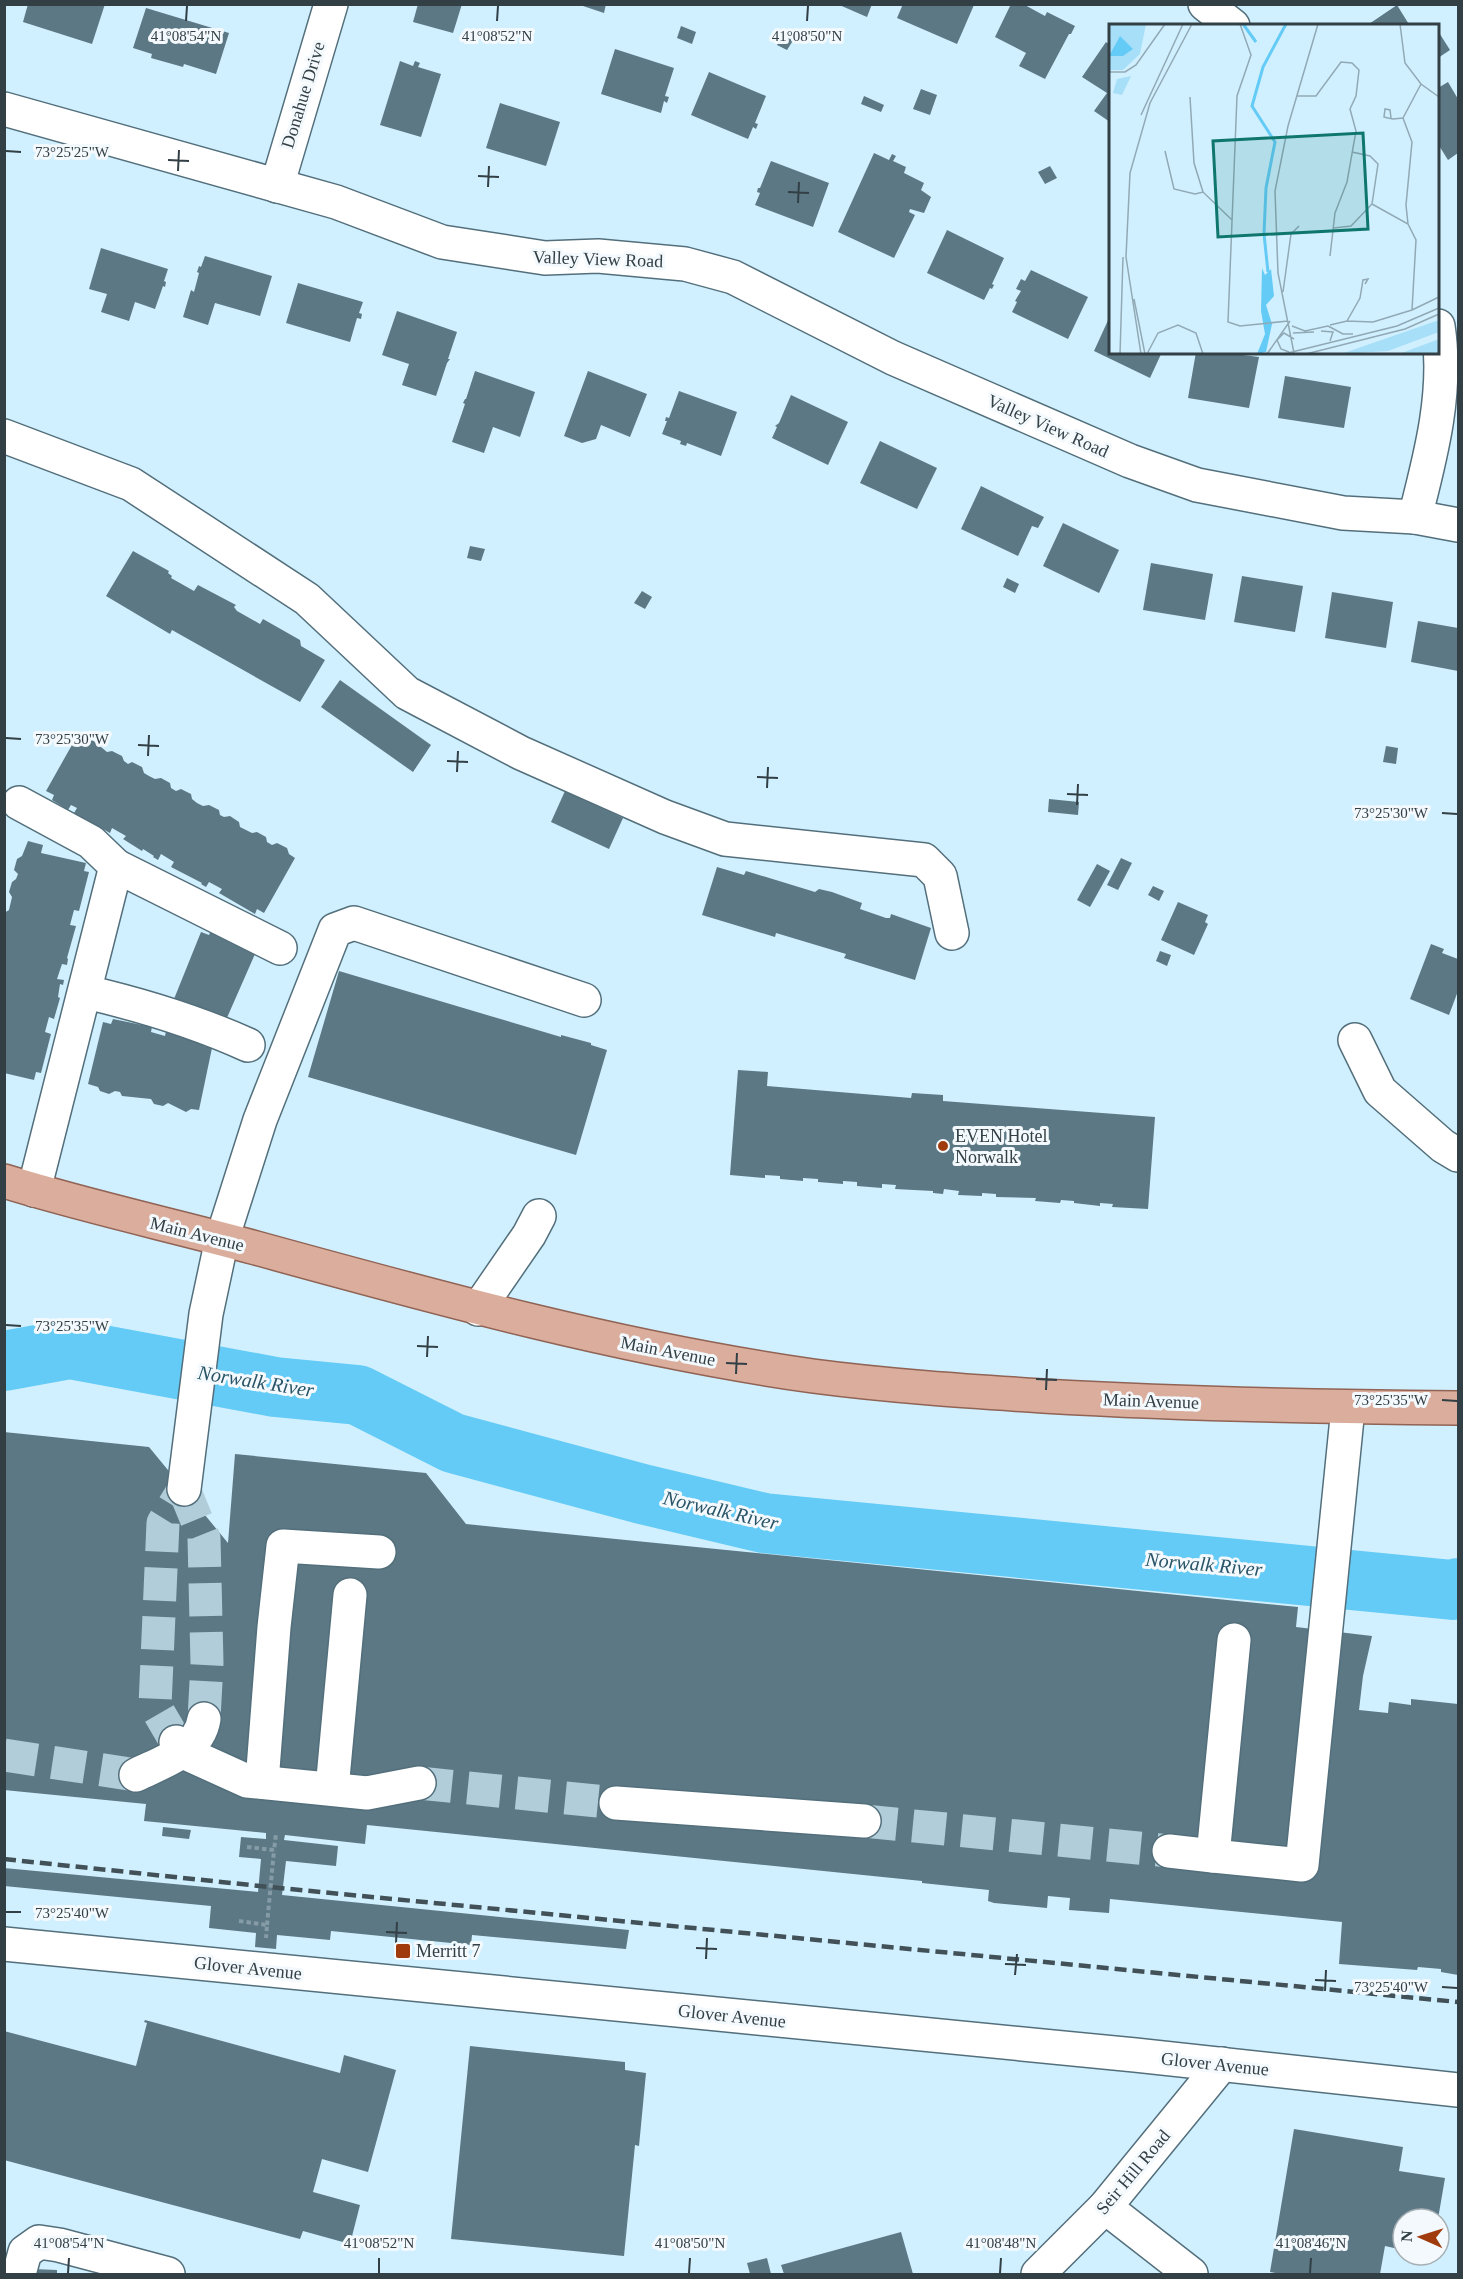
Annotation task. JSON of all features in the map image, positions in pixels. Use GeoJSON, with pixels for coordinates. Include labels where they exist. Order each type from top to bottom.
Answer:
{"type":"FeatureCollection","features":[{"type":"Feature","properties":{"kind":"main road","name":"Main Avenue"},"geometry":{"type":"LineString","coordinates":[[19,1186],[146,1222],[222,1239],[537,1324],[754,1367],[924,1387],[1104,1399],[1348,1408],[1458,1408]]}},
{"type":"Feature","properties":{"kind":"street","name":"Donahue Drive"},"geometry":{"type":"LineString","coordinates":[[277,186],[330,4]]}},
{"type":"Feature","properties":{"kind":"street"},"geometry":{"type":"LineString","coordinates":[[1204,4],[1230,24]]}},
{"type":"Feature","properties":{"kind":"street","name":"Valley View Road"},"geometry":{"type":"LineString","coordinates":[[4,109],[336,202],[442,242],[544,258],[608,257],[685,264],[732,277],[893,358],[1130,461],[1197,485],[1343,513],[1415,517],[1458,525]]}},
{"type":"Feature","properties":{"kind":"street"},"geometry":{"type":"LineString","coordinates":[[1415,517],[1433,446],[1441,380],[1439,353]]}},
{"type":"Feature","properties":{"kind":"street"},"geometry":{"type":"LineString","coordinates":[[4,436],[131,484],[307,599],[407,693],[521,753],[664,817],[725,839],[924,860],[940,876],[952,933]]}},
{"type":"Feature","properties":{"kind":"street"},"geometry":{"type":"LineString","coordinates":[[18,803],[91,842],[116,866],[280,948]]}},
{"type":"Feature","properties":{"kind":"street"},"geometry":{"type":"LineString","coordinates":[[19,1186],[86,992],[116,866]]}},
{"type":"Feature","properties":{"kind":"street"},"geometry":{"type":"LineString","coordinates":[[184,1489],[206,1314],[222,1239],[260,1120],[335,930],[354,923],[584,1000]]}},
{"type":"Feature","properties":{"kind":"street"},"geometry":{"type":"LineString","coordinates":[[86,992],[176,1015],[248,1045]]}},
{"type":"Feature","properties":{"kind":"street"},"geometry":{"type":"LineString","coordinates":[[1355,1040],[1380,1091],[1443,1146],[1458,1155]]}},
{"type":"Feature","properties":{"kind":"street"},"geometry":{"type":"LineString","coordinates":[[478,1309],[529,1235],[539,1216]]}},
{"type":"Feature","properties":{"kind":"street"},"geometry":{"type":"LineString","coordinates":[[1169,1851],[1302,1865],[1348,1408]]}},
{"type":"Feature","properties":{"kind":"street"},"geometry":{"type":"LineString","coordinates":[[262,1782],[283,1546],[380,1552]]}},
{"type":"Feature","properties":{"kind":"street"},"geometry":{"type":"LineString","coordinates":[[332,1790],[350,1595]]}},
{"type":"Feature","properties":{"kind":"street"},"geometry":{"type":"LineString","coordinates":[[1213,1856],[1234,1640]]}},
{"type":"Feature","properties":{"kind":"street"},"geometry":{"type":"LineString","coordinates":[[136,1775],[202,1731],[204,1719]]}},
{"type":"Feature","properties":{"kind":"street"},"geometry":{"type":"LineString","coordinates":[[180,1747],[247,1781],[368,1792],[419,1783]]}},
{"type":"Feature","properties":{"kind":"street"},"geometry":{"type":"LineString","coordinates":[[616,1803],[864,1821]]}},
{"type":"Feature","properties":{"kind":"street","name":"Glover Avenue"},"geometry":{"type":"LineString","coordinates":[[4,1944],[1222,2064],[1458,2090]]}},
{"type":"Feature","properties":{"kind":"street","name":"Seir Hill Road"},"geometry":{"type":"LineString","coordinates":[[1038,2274],[1105,2207],[1222,2064]]}},
{"type":"Feature","properties":{"kind":"street"},"geometry":{"type":"LineString","coordinates":[[1105,2207],[1191,2274]]}},
{"type":"Feature","properties":{"kind":"street"},"geometry":{"type":"LineString","coordinates":[[19,2274],[25,2252],[39,2242],[59,2245],[168,2274]]}},
{"type":"Feature","properties":{"kind":"path"},"geometry":{"type":"LineString","coordinates":[[239,1922],[267,1925],[276,1834]]}},
{"type":"Feature","properties":{"kind":"path"},"geometry":{"type":"LineString","coordinates":[[247,1847],[274,1850]]}},
{"type":"Feature","properties":{"kind":"building"},"geometry":{"type":"Polygon","coordinates":[[[28,4],[105,4],[92,44],[23,22],[28,4]]]}},
{"type":"Feature","properties":{"kind":"building"},"geometry":{"type":"Polygon","coordinates":[[[418,4],[462,4],[453,33],[413,22],[418,4]]]}},
{"type":"Feature","properties":{"kind":"building"},"geometry":{"type":"Polygon","coordinates":[[[577,4],[606,4],[604,13],[577,4]]]}},
{"type":"Feature","properties":{"kind":"building"},"geometry":{"type":"Polygon","coordinates":[[[837,4],[872,4],[867,17],[837,4]]]}},
{"type":"Feature","properties":{"kind":"building"},"geometry":{"type":"Polygon","coordinates":[[[903,4],[974,5],[957,44],[897,18],[903,4]]]}},
{"type":"Feature","properties":{"kind":"building"},"geometry":{"type":"Polygon","coordinates":[[[1011,4],[1023,4],[1045,16],[1047,12],[1075,26],[1045,79],[1019,66],[1026,53],[995,37],[1011,4]]]}},
{"type":"Feature","properties":{"kind":"building"},"geometry":{"type":"Polygon","coordinates":[[[1397,5],[1409,24],[1369,24],[1397,5]]]}},
{"type":"Feature","properties":{"kind":"building"},"geometry":{"type":"Polygon","coordinates":[[[146,8],[229,33],[216,74],[184,64],[183,67],[151,58],[152,54],[133,48],[146,8]]]}},
{"type":"Feature","properties":{"kind":"building"},"geometry":{"type":"Polygon","coordinates":[[[681,26],[696,32],[692,44],[677,38],[681,26]]]}},
{"type":"Feature","properties":{"kind":"building"},"geometry":{"type":"Polygon","coordinates":[[[783,33],[794,39],[787,50],[777,45],[783,33]]]}},
{"type":"Feature","properties":{"kind":"building"},"geometry":{"type":"Polygon","coordinates":[[[1439,33],[1450,50],[1439,57],[1439,33]]]}},
{"type":"Feature","properties":{"kind":"building"},"geometry":{"type":"Polygon","coordinates":[[[1106,42],[1109,44],[1109,121],[1094,111],[1107,93],[1082,77],[1106,42]]]}},
{"type":"Feature","properties":{"kind":"building"},"geometry":{"type":"Polygon","coordinates":[[[615,49],[674,68],[665,96],[669,97],[667,103],[664,101],[661,113],[601,94],[615,49]]]}},
{"type":"Feature","properties":{"kind":"building"},"geometry":{"type":"Polygon","coordinates":[[[400,61],[413,66],[415,61],[420,63],[418,67],[441,74],[421,137],[380,125],[400,61]]]}},
{"type":"Feature","properties":{"kind":"building"},"geometry":{"type":"Polygon","coordinates":[[[709,72],[766,96],[755,123],[758,124],[756,129],[753,127],[748,139],[691,115],[709,72]]]}},
{"type":"Feature","properties":{"kind":"building"},"geometry":{"type":"Polygon","coordinates":[[[1448,82],[1458,99],[1458,153],[1448,160],[1439,146],[1439,87],[1448,82]]]}},
{"type":"Feature","properties":{"kind":"building"},"geometry":{"type":"Polygon","coordinates":[[[921,89],[937,95],[930,115],[913,109],[921,89]]]}},
{"type":"Feature","properties":{"kind":"building"},"geometry":{"type":"Polygon","coordinates":[[[864,96],[884,105],[881,112],[861,104],[864,96]]]}},
{"type":"Feature","properties":{"kind":"building"},"geometry":{"type":"Polygon","coordinates":[[[500,103],[560,122],[546,166],[486,148],[500,103]]]}},
{"type":"Feature","properties":{"kind":"building"},"geometry":{"type":"Polygon","coordinates":[[[874,153],[889,160],[892,154],[896,156],[893,161],[906,167],[904,173],[924,183],[921,190],[931,197],[924,213],[910,209],[909,212],[915,215],[894,258],[838,232],[874,153]]]}},
{"type":"Feature","properties":{"kind":"building"},"geometry":{"type":"Polygon","coordinates":[[[771,161],[829,183],[813,227],[755,205],[760,193],[757,192],[758,188],[760,188],[771,161]]]}},
{"type":"Feature","properties":{"kind":"building"},"geometry":{"type":"Polygon","coordinates":[[[1050,166],[1057,178],[1045,184],[1038,172],[1050,166]]]}},
{"type":"Feature","properties":{"kind":"building"},"geometry":{"type":"Polygon","coordinates":[[[947,230],[1004,258],[992,284],[994,285],[984,300],[927,273],[947,230]]]}},
{"type":"Feature","properties":{"kind":"building"},"geometry":{"type":"Polygon","coordinates":[[[101,248],[168,269],[164,281],[166,282],[165,287],[163,286],[155,309],[135,302],[129,321],[101,312],[107,294],[89,289],[101,248]]]}},
{"type":"Feature","properties":{"kind":"building"},"geometry":{"type":"Polygon","coordinates":[[[205,256],[272,276],[260,316],[215,303],[208,325],[183,317],[191,290],[194,292],[199,266],[201,267],[205,256]]]}},
{"type":"Feature","properties":{"kind":"building"},"geometry":{"type":"Polygon","coordinates":[[[1031,270],[1088,297],[1068,339],[1012,312],[1021,291],[1016,289],[1021,279],[1025,281],[1031,270]]]}},
{"type":"Feature","properties":{"kind":"building"},"geometry":{"type":"Polygon","coordinates":[[[298,283],[363,302],[359,313],[362,314],[361,319],[357,318],[350,342],[286,323],[298,283]]]}},
{"type":"Feature","properties":{"kind":"building"},"geometry":{"type":"Polygon","coordinates":[[[397,311],[457,332],[436,396],[402,385],[409,364],[382,355],[397,311]]]}},
{"type":"Feature","properties":{"kind":"building"},"geometry":{"type":"Polygon","coordinates":[[[1109,318],[1109,354],[1161,354],[1150,378],[1094,351],[1109,318]]]}},
{"type":"Feature","properties":{"kind":"building"},"geometry":{"type":"Polygon","coordinates":[[[1196,354],[1243,354],[1259,357],[1249,408],[1188,398],[1196,354]]]}},
{"type":"Feature","properties":{"kind":"building"},"geometry":{"type":"Polygon","coordinates":[[[475,371],[535,392],[520,437],[493,427],[484,453],[452,442],[475,371]]]}},
{"type":"Feature","properties":{"kind":"building"},"geometry":{"type":"Polygon","coordinates":[[[588,371],[647,394],[630,437],[601,425],[596,439],[582,443],[564,436],[588,371]]]}},
{"type":"Feature","properties":{"kind":"building"},"geometry":{"type":"Polygon","coordinates":[[[1285,376],[1351,387],[1344,428],[1278,418],[1285,376]]]}},
{"type":"Feature","properties":{"kind":"building"},"geometry":{"type":"Polygon","coordinates":[[[679,391],[737,412],[721,456],[687,443],[686,446],[680,444],[681,441],[662,434],[667,421],[665,421],[666,417],[669,418],[679,391]]]}},
{"type":"Feature","properties":{"kind":"building"},"geometry":{"type":"Polygon","coordinates":[[[791,395],[848,422],[828,465],[772,438],[777,427],[775,426],[779,423],[791,395]]]}},
{"type":"Feature","properties":{"kind":"building"},"geometry":{"type":"Polygon","coordinates":[[[880,441],[937,468],[917,509],[860,483],[880,441]]]}},
{"type":"Feature","properties":{"kind":"building"},"geometry":{"type":"Polygon","coordinates":[[[981,486],[1044,517],[1038,528],[1032,526],[1018,556],[961,529],[981,486]]]}},
{"type":"Feature","properties":{"kind":"building"},"geometry":{"type":"Polygon","coordinates":[[[1063,523],[1119,550],[1099,593],[1043,566],[1063,523]]]}},
{"type":"Feature","properties":{"kind":"building"},"geometry":{"type":"Polygon","coordinates":[[[470,546],[485,549],[481,561],[467,558],[470,546]]]}},
{"type":"Feature","properties":{"kind":"building"},"geometry":{"type":"Polygon","coordinates":[[[133,551],[169,571],[171,578],[194,591],[198,585],[236,605],[234,607],[237,611],[260,624],[263,619],[300,640],[301,646],[325,660],[300,702],[172,630],[170,634],[106,596],[133,551]]]}},
{"type":"Feature","properties":{"kind":"building"},"geometry":{"type":"Polygon","coordinates":[[[1151,563],[1213,574],[1205,620],[1143,610],[1151,563]]]}},
{"type":"Feature","properties":{"kind":"building"},"geometry":{"type":"Polygon","coordinates":[[[1242,576],[1303,586],[1295,632],[1234,622],[1242,576]]]}},
{"type":"Feature","properties":{"kind":"building"},"geometry":{"type":"Polygon","coordinates":[[[1007,578],[1019,584],[1015,593],[1003,587],[1007,578]]]}},
{"type":"Feature","properties":{"kind":"building"},"geometry":{"type":"Polygon","coordinates":[[[642,591],[652,597],[645,609],[634,603],[642,591]]]}},
{"type":"Feature","properties":{"kind":"building"},"geometry":{"type":"Polygon","coordinates":[[[1332,592],[1393,602],[1386,648],[1325,638],[1332,592]]]}},
{"type":"Feature","properties":{"kind":"building"},"geometry":{"type":"Polygon","coordinates":[[[1418,621],[1458,628],[1458,671],[1411,662],[1418,621]]]}},
{"type":"Feature","properties":{"kind":"building"},"geometry":{"type":"Polygon","coordinates":[[[340,680],[431,745],[413,772],[321,707],[340,680]]]}},
{"type":"Feature","properties":{"kind":"building"},"geometry":{"type":"Polygon","coordinates":[[[77,736],[83,740],[90,738],[107,752],[112,751],[122,756],[128,764],[132,762],[142,767],[144,773],[149,776],[155,779],[161,778],[170,783],[171,788],[176,791],[181,789],[191,794],[192,799],[197,803],[219,810],[220,815],[224,817],[230,816],[239,822],[240,827],[266,837],[267,842],[272,845],[277,843],[287,848],[289,854],[295,858],[264,913],[257,909],[255,914],[219,893],[222,889],[209,882],[206,887],[171,867],[174,862],[161,854],[158,860],[123,839],[126,836],[112,828],[110,833],[74,813],[77,808],[71,805],[68,810],[52,800],[54,795],[46,791],[77,736]]]}},
{"type":"Feature","properties":{"kind":"building"},"geometry":{"type":"Polygon","coordinates":[[[1386,746],[1398,748],[1396,764],[1383,762],[1386,746]]]}},
{"type":"Feature","properties":{"kind":"building"},"geometry":{"type":"Polygon","coordinates":[[[565,791],[623,818],[609,849],[551,822],[565,791]]]}},
{"type":"Feature","properties":{"kind":"building"},"geometry":{"type":"Polygon","coordinates":[[[1049,799],[1079,802],[1078,815],[1048,812],[1049,799]]]}},
{"type":"Feature","properties":{"kind":"building"},"geometry":{"type":"Polygon","coordinates":[[[28,841],[43,845],[41,853],[86,863],[84,871],[89,872],[79,911],[74,910],[70,925],[76,926],[67,965],[62,964],[57,979],[64,980],[63,985],[60,984],[58,997],[60,998],[54,1019],[49,1017],[45,1032],[51,1034],[41,1073],[36,1072],[34,1080],[4,1073],[4,913],[9,910],[12,897],[9,892],[18,874],[14,870],[17,859],[22,856],[28,841]]]}},
{"type":"Feature","properties":{"kind":"building"},"geometry":{"type":"Polygon","coordinates":[[[1121,858],[1132,863],[1118,890],[1107,885],[1121,858]]]}},
{"type":"Feature","properties":{"kind":"building"},"geometry":{"type":"Polygon","coordinates":[[[1097,864],[1110,871],[1090,907],[1077,900],[1097,864]]]}},
{"type":"Feature","properties":{"kind":"building"},"geometry":{"type":"Polygon","coordinates":[[[717,867],[744,875],[746,871],[815,892],[819,889],[832,892],[862,903],[860,909],[886,918],[890,918],[891,914],[931,928],[915,980],[844,958],[846,954],[776,933],[775,937],[702,915],[717,867]]]}},
{"type":"Feature","properties":{"kind":"building"},"geometry":{"type":"Polygon","coordinates":[[[1153,886],[1164,891],[1159,901],[1148,895],[1153,886]]]}},
{"type":"Feature","properties":{"kind":"building"},"geometry":{"type":"Polygon","coordinates":[[[1178,902],[1208,915],[1205,922],[1208,924],[1194,955],[1161,940],[1178,902]]]}},
{"type":"Feature","properties":{"kind":"building"},"geometry":{"type":"Polygon","coordinates":[[[211,930],[248,945],[246,950],[255,954],[226,1020],[174,999],[201,932],[209,935],[211,930]]]}},
{"type":"Feature","properties":{"kind":"building"},"geometry":{"type":"Polygon","coordinates":[[[1431,944],[1444,949],[1442,953],[1458,959],[1458,991],[1449,1015],[1410,999],[1431,944]]]}},
{"type":"Feature","properties":{"kind":"building"},"geometry":{"type":"Polygon","coordinates":[[[1160,951],[1171,955],[1167,966],[1156,961],[1160,951]]]}},
{"type":"Feature","properties":{"kind":"building"},"geometry":{"type":"Polygon","coordinates":[[[339,971],[561,1037],[561,1035],[591,1043],[591,1045],[607,1050],[576,1155],[308,1077],[339,971]]]}},
{"type":"Feature","properties":{"kind":"building"},"geometry":{"type":"Polygon","coordinates":[[[113,1019],[152,1027],[151,1032],[165,1036],[166,1031],[206,1040],[204,1046],[212,1048],[199,1110],[191,1109],[186,1112],[168,1103],[163,1106],[154,1104],[151,1099],[122,1096],[120,1092],[115,1091],[109,1094],[88,1084],[103,1022],[111,1024],[113,1019]]]}},
{"type":"Feature","properties":{"kind":"building","name":"EVEN Hotel Norwalk"},"geometry":{"type":"Polygon","coordinates":[[[738,1070],[768,1072],[767,1086],[911,1098],[912,1093],[943,1095],[943,1101],[1155,1117],[1148,1209],[1112,1207],[1113,1204],[1100,1203],[1100,1206],[1061,1200],[1060,1203],[1035,1201],[1036,1198],[996,1197],[996,1194],[958,1195],[959,1191],[944,1189],[943,1194],[933,1193],[933,1191],[895,1189],[896,1185],[882,1184],[882,1188],[857,1186],[857,1182],[843,1181],[843,1184],[818,1182],[818,1179],[803,1178],[803,1181],[780,1179],[780,1176],[765,1175],[765,1178],[730,1175],[738,1070]]]}},
{"type":"Feature","properties":{"kind":"building"},"geometry":{"type":"Polygon","coordinates":[[[4,1432],[149,1447],[228,1543],[235,1454],[426,1473],[466,1524],[1298,1607],[1296,1627],[1372,1636],[1363,1676],[1359,1710],[1388,1713],[1389,1702],[1411,1705],[1411,1699],[1458,1704],[1458,1975],[1441,1972],[1441,1969],[1418,1967],[1417,1970],[1339,1964],[1342,1922],[1110,1899],[1109,1913],[1069,1910],[1070,1898],[1048,1896],[1047,1908],[994,1903],[988,1901],[989,1890],[922,1883],[922,1881],[367,1825],[365,1844],[285,1835],[284,1840],[338,1846],[336,1866],[286,1861],[282,1895],[629,1930],[626,1949],[472,1935],[471,1945],[331,1931],[330,1940],[277,1935],[276,1949],[255,1947],[256,1933],[209,1928],[211,1906],[4,1886],[4,1868],[258,1892],[261,1859],[239,1857],[241,1837],[266,1839],[266,1833],[144,1821],[146,1804],[4,1790],[4,1432]]]}},
{"type":"Feature","properties":{"kind":"building"},"geometry":{"type":"Polygon","coordinates":[[[163,1827],[191,1830],[189,1839],[162,1836],[163,1827]]]}},
{"type":"Feature","properties":{"kind":"building"},"geometry":{"type":"Polygon","coordinates":[[[145,2020],[340,2073],[344,2055],[396,2070],[368,2172],[322,2159],[313,2192],[360,2205],[350,2244],[303,2231],[300,2239],[4,2160],[4,2031],[136,2066],[147,2023],[144,2022],[145,2020]]]}},
{"type":"Feature","properties":{"kind":"building"},"geometry":{"type":"Polygon","coordinates":[[[470,2046],[625,2062],[625,2070],[646,2073],[639,2146],[635,2145],[624,2256],[451,2239],[470,2046]]]}},
{"type":"Feature","properties":{"kind":"building"},"geometry":{"type":"Polygon","coordinates":[[[1294,2129],[1403,2147],[1399,2171],[1445,2178],[1440,2207],[1391,2207],[1391,2247],[1385,2246],[1380,2274],[1270,2272],[1294,2129]]]}},
{"type":"Feature","properties":{"kind":"building"},"geometry":{"type":"Polygon","coordinates":[[[901,2232],[913,2274],[784,2274],[781,2265],[901,2232]]]}},
{"type":"Feature","properties":{"kind":"building"},"geometry":{"type":"Polygon","coordinates":[[[767,2258],[771,2274],[750,2274],[747,2263],[767,2258]]]}},
{"type":"Feature","properties":{"kind":"building"},"geometry":{"type":"Polygon","coordinates":[[[33,2269],[57,2270],[57,2274],[33,2274],[33,2269]]]}},
{"type":"Feature","properties":{"kind":"waterway","name":"Norwalk River"},"geometry":{"type":"LineString","coordinates":[[4,1361],[70,1349],[275,1387],[358,1395],[453,1443],[642,1494],[764,1523],[1453,1590],[1458,1588]]}},
{"type":"Feature","properties":{"kind":"tunnel"},"geometry":{"type":"LineString","coordinates":[[184,1489],[204,1538],[207,1663],[204,1719]]}},
{"type":"Feature","properties":{"kind":"tunnel"},"geometry":{"type":"LineString","coordinates":[[176,1742],[155,1706],[163,1523],[184,1489]]}},
{"type":"Feature","properties":{"kind":"tunnel"},"geometry":{"type":"LineString","coordinates":[[4,1755],[136,1775]]}},
{"type":"Feature","properties":{"kind":"tunnel"},"geometry":{"type":"LineString","coordinates":[[419,1783],[616,1803]]}},
{"type":"Feature","properties":{"kind":"tunnel"},"geometry":{"type":"LineString","coordinates":[[864,1821],[1169,1851]]}},
{"type":"Feature","properties":{"kind":"railway"},"geometry":{"type":"LineString","coordinates":[[4,1859],[269,1887],[1458,2002]]}},
{"type":"Feature","properties":{"kind":"place","name":"EVEN Hotel Norwalk"},"geometry":{"type":"Point","coordinates":[943,1146]}},
{"type":"Feature","properties":{"kind":"place","name":"Merritt 7"},"geometry":{"type":"Point","coordinates":[403,1951]}}]}
